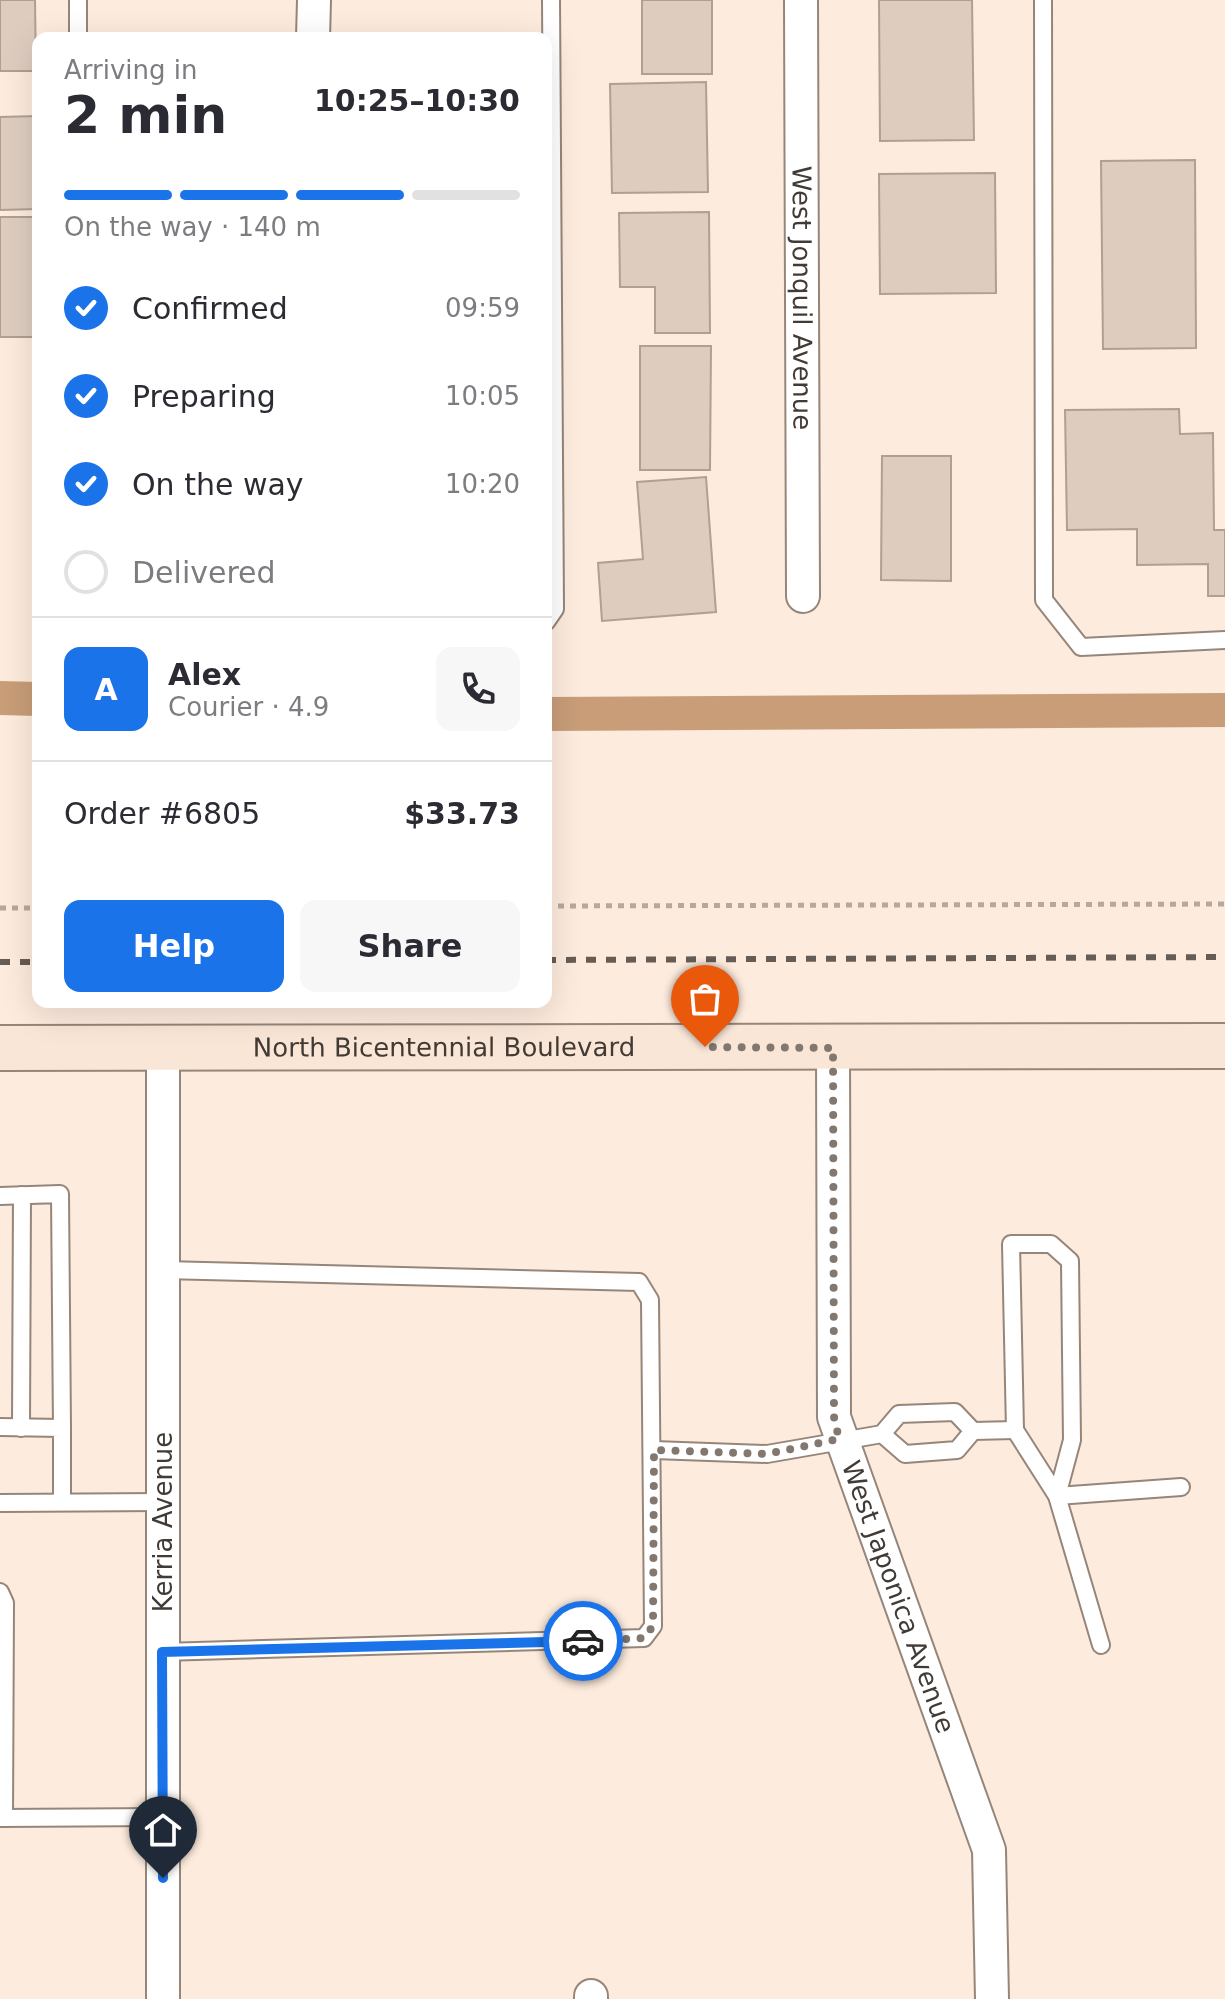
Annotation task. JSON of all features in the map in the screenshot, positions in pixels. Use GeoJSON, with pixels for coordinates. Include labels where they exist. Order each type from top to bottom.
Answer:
{"type":"FeatureCollection","features":[{"type":"Feature","properties":{"kind":"main road","name":"North Bicentennial Boulevard"},"geometry":{"type":"LineString","coordinates":[[0,1048],[1225,1046]]}},
{"type":"Feature","properties":{"kind":"street"},"geometry":{"type":"LineString","coordinates":[[313,32],[314,0]]}},
{"type":"Feature","properties":{"kind":"street","name":"West Jonquil Avenue"},"geometry":{"type":"LineString","coordinates":[[801,0],[803,596]]}},
{"type":"Feature","properties":{"kind":"street","name":"Kerria Avenue"},"geometry":{"type":"LineString","coordinates":[[163,1046],[163,1999]]}},
{"type":"Feature","properties":{"kind":"street","name":"West Japonica Avenue"},"geometry":{"type":"LineString","coordinates":[[833,1048],[834,1417],[839,1439],[989,1850],[992,1999]]}},
{"type":"Feature","properties":{"kind":"lane"},"geometry":{"type":"LineString","coordinates":[[78,0],[78,32]]}},
{"type":"Feature","properties":{"kind":"lane"},"geometry":{"type":"LineString","coordinates":[[551,0],[551,32]]}},
{"type":"Feature","properties":{"kind":"lane"},"geometry":{"type":"LineString","coordinates":[[1043,0],[1044,600],[1081,647],[1225,640]]}},
{"type":"Feature","properties":{"kind":"lane"},"geometry":{"type":"LineString","coordinates":[[552,152],[555,609],[552,613]]}},
{"type":"Feature","properties":{"kind":"lane"},"geometry":{"type":"LineString","coordinates":[[0,1196],[60,1194],[62,1502]]}},
{"type":"Feature","properties":{"kind":"lane"},"geometry":{"type":"LineString","coordinates":[[21,1428],[22,1195]]}},
{"type":"Feature","properties":{"kind":"lane"},"geometry":{"type":"LineString","coordinates":[[1057,1496],[1072,1440],[1070,1261],[1051,1244],[1011,1244],[1015,1430],[1057,1496],[1101,1645]]}},
{"type":"Feature","properties":{"kind":"lane"},"geometry":{"type":"LineString","coordinates":[[162,1652],[644,1638],[653,1626],[654,1450],[650,1300],[639,1282],[163,1270]]}},
{"type":"Feature","properties":{"kind":"lane"},"geometry":{"type":"LineString","coordinates":[[654,1450],[767,1454],[839,1439],[882,1434],[899,1414],[955,1412],[973,1431],[1015,1430]]}},
{"type":"Feature","properties":{"kind":"lane"},"geometry":{"type":"LineString","coordinates":[[0,1427],[62,1428]]}},
{"type":"Feature","properties":{"kind":"lane"},"geometry":{"type":"LineString","coordinates":[[882,1434],[905,1454],[957,1450],[973,1431]]}},
{"type":"Feature","properties":{"kind":"lane"},"geometry":{"type":"LineString","coordinates":[[1057,1496],[1181,1487]]}},
{"type":"Feature","properties":{"kind":"lane"},"geometry":{"type":"LineString","coordinates":[[0,1503],[163,1502]]}},
{"type":"Feature","properties":{"kind":"lane"},"geometry":{"type":"LineString","coordinates":[[0,1592],[5,1603],[2,1818],[163,1817]]}},
{"type":"Feature","properties":{"kind":"path"},"geometry":{"type":"LineString","coordinates":[[552,906],[1225,904]]}},
{"type":"Feature","properties":{"kind":"path"},"geometry":{"type":"LineString","coordinates":[[0,908],[32,908]]}},
{"type":"Feature","properties":{"kind":"building"},"geometry":{"type":"Polygon","coordinates":[[[0,0],[35,0],[32,71],[0,71],[0,0]]]}},
{"type":"Feature","properties":{"kind":"building"},"geometry":{"type":"Polygon","coordinates":[[[642,0],[712,0],[712,74],[642,74],[642,0]]]}},
{"type":"Feature","properties":{"kind":"building"},"geometry":{"type":"Polygon","coordinates":[[[879,0],[972,0],[974,140],[880,141],[879,0]]]}},
{"type":"Feature","properties":{"kind":"building"},"geometry":{"type":"Polygon","coordinates":[[[706,82],[708,192],[612,193],[610,84],[706,82]]]}},
{"type":"Feature","properties":{"kind":"building"},"geometry":{"type":"Polygon","coordinates":[[[32,116],[32,209],[0,210],[0,117],[32,116]]]}},
{"type":"Feature","properties":{"kind":"building"},"geometry":{"type":"Polygon","coordinates":[[[1195,160],[1196,348],[1103,349],[1101,161],[1195,160]]]}},
{"type":"Feature","properties":{"kind":"building"},"geometry":{"type":"Polygon","coordinates":[[[995,173],[996,293],[880,294],[879,174],[995,173]]]}},
{"type":"Feature","properties":{"kind":"building"},"geometry":{"type":"Polygon","coordinates":[[[709,212],[710,333],[655,333],[655,287],[620,287],[619,213],[709,212]]]}},
{"type":"Feature","properties":{"kind":"building"},"geometry":{"type":"Polygon","coordinates":[[[0,217],[32,217],[32,337],[0,337],[0,217]]]}},
{"type":"Feature","properties":{"kind":"building"},"geometry":{"type":"Polygon","coordinates":[[[640,346],[711,346],[710,470],[640,470],[640,346]]]}},
{"type":"Feature","properties":{"kind":"building"},"geometry":{"type":"Polygon","coordinates":[[[1179,409],[1180,434],[1213,433],[1214,530],[1225,530],[1225,596],[1208,596],[1208,564],[1137,565],[1137,529],[1067,530],[1065,410],[1179,409]]]}},
{"type":"Feature","properties":{"kind":"building"},"geometry":{"type":"Polygon","coordinates":[[[882,456],[951,456],[951,581],[881,580],[882,456]]]}},
{"type":"Feature","properties":{"kind":"building"},"geometry":{"type":"Polygon","coordinates":[[[706,477],[716,612],[602,621],[598,563],[643,559],[637,482],[706,477]]]}},
{"type":"Feature","properties":{"kind":"waterway"},"geometry":{"type":"LineString","coordinates":[[0,698],[32,699]]}},
{"type":"Feature","properties":{"kind":"waterway"},"geometry":{"type":"LineString","coordinates":[[552,714],[1225,710]]}},
{"type":"Feature","properties":{"kind":"railway"},"geometry":{"type":"LineString","coordinates":[[552,960],[1225,957]]}},
{"type":"Feature","properties":{"kind":"railway"},"geometry":{"type":"LineString","coordinates":[[0,962],[32,962]]}},
{"type":"Feature","properties":{"kind":"way so far"},"geometry":{"type":"LineString","coordinates":[[583,1641],[644,1638],[653,1626],[654,1450],[767,1454],[839,1439],[834,1417],[833,1048],[705,1047]]}},
{"type":"Feature","properties":{"kind":"route"},"geometry":{"type":"LineString","coordinates":[[163,1878],[162,1652],[583,1641]]}}]}
